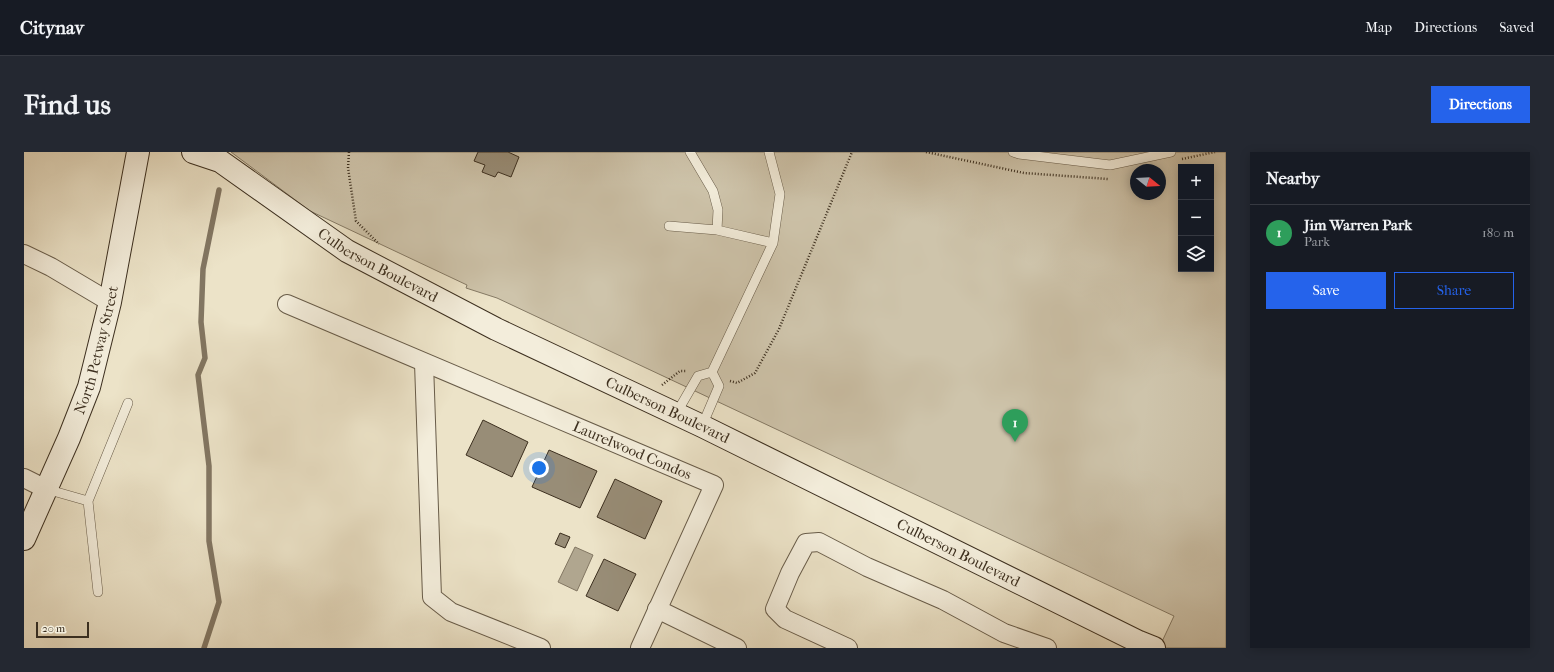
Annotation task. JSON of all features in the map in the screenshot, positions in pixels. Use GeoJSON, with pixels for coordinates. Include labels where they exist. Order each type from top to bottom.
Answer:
{"type":"FeatureCollection","features":[{"type":"Feature","properties":{"kind":"street","name":"North Petway Street"},"geometry":{"type":"LineString","coordinates":[[24,539],[69,438],[89,387],[110,302],[138,152]]}},
{"type":"Feature","properties":{"kind":"street","name":"Culberson Boulevard"},"geometry":{"type":"LineString","coordinates":[[193,152],[220,160],[347,251],[496,329],[702,426],[1143,646]]}},
{"type":"Feature","properties":{"kind":"street"},"geometry":{"type":"LineString","coordinates":[[24,254],[51,267],[110,302]]}},
{"type":"Feature","properties":{"kind":"street","name":"Laurelwood Condos"},"geometry":{"type":"LineString","coordinates":[[287,304],[714,485],[640,648]]}},
{"type":"Feature","properties":{"kind":"street"},"geometry":{"type":"LineString","coordinates":[[424,363],[432,597],[451,612],[541,648]]}},
{"type":"Feature","properties":{"kind":"street"},"geometry":{"type":"LineString","coordinates":[[24,478],[46,489]]}},
{"type":"Feature","properties":{"kind":"street"},"geometry":{"type":"LineString","coordinates":[[848,648],[785,619],[775,609],[790,573],[806,544],[819,542],[867,567],[943,600],[1004,632],[1048,648]]}},
{"type":"Feature","properties":{"kind":"street"},"geometry":{"type":"LineString","coordinates":[[657,609],[737,648]]}},
{"type":"Feature","properties":{"kind":"lane"},"geometry":{"type":"LineString","coordinates":[[690,152],[713,191],[718,210],[717,230]]}},
{"type":"Feature","properties":{"kind":"lane"},"geometry":{"type":"LineString","coordinates":[[676,414],[698,376],[712,372],[773,243],[780,194],[769,152]]}},
{"type":"Feature","properties":{"kind":"lane"},"geometry":{"type":"LineString","coordinates":[[1013,152],[1110,165],[1171,152]]}},
{"type":"Feature","properties":{"kind":"lane"},"geometry":{"type":"LineString","coordinates":[[669,226],[717,230],[773,243]]}},
{"type":"Feature","properties":{"kind":"lane"},"geometry":{"type":"LineString","coordinates":[[702,426],[719,386],[712,372]]}},
{"type":"Feature","properties":{"kind":"lane"},"geometry":{"type":"LineString","coordinates":[[98,592],[88,501],[128,403]]}},
{"type":"Feature","properties":{"kind":"lane"},"geometry":{"type":"LineString","coordinates":[[46,489],[88,501]]}},
{"type":"Feature","properties":{"kind":"path"},"geometry":{"type":"LineString","coordinates":[[349,152],[348,168],[356,221],[382,248]]}},
{"type":"Feature","properties":{"kind":"path"},"geometry":{"type":"LineString","coordinates":[[656,385],[662,386],[680,371],[697,370],[712,372],[724,379],[737,383],[755,373],[779,329],[852,152]]}},
{"type":"Feature","properties":{"kind":"shaded area"},"geometry":{"type":"Polygon","coordinates":[[[231,152],[1226,152],[1226,648],[1159,648],[1174,616],[497,298],[466,288],[467,285],[310,211],[231,152]]]}},
{"type":"Feature","properties":{"kind":"shaded area"},"geometry":{"type":"Polygon","coordinates":[[[575,547],[593,555],[577,591],[558,582],[575,547]]]}},
{"type":"Feature","properties":{"kind":"building"},"geometry":{"type":"Polygon","coordinates":[[[478,152],[508,152],[519,157],[511,177],[498,172],[495,177],[482,172],[485,165],[474,161],[478,152]]]}},
{"type":"Feature","properties":{"kind":"building"},"geometry":{"type":"Polygon","coordinates":[[[483,420],[528,442],[512,477],[466,455],[483,420]]]}},
{"type":"Feature","properties":{"kind":"building"},"geometry":{"type":"Polygon","coordinates":[[[549,450],[597,471],[580,508],[532,487],[549,450]]]}},
{"type":"Feature","properties":{"kind":"building"},"geometry":{"type":"Polygon","coordinates":[[[615,479],[662,501],[645,539],[597,517],[615,479]]]}},
{"type":"Feature","properties":{"kind":"building"},"geometry":{"type":"Polygon","coordinates":[[[560,533],[570,537],[565,548],[555,544],[560,533]]]}},
{"type":"Feature","properties":{"kind":"building"},"geometry":{"type":"Polygon","coordinates":[[[604,559],[636,574],[618,611],[586,596],[604,559]]]}},
{"type":"Feature","properties":{"kind":"waterway"},"geometry":{"type":"LineString","coordinates":[[204,648],[219,602],[209,541],[209,466],[198,375],[205,358],[201,322],[203,269],[219,190]]}},
{"type":"Feature","properties":{"kind":"place","name":"Jim Warren Park"},"geometry":{"type":"Point","coordinates":[1015,442]}}]}
